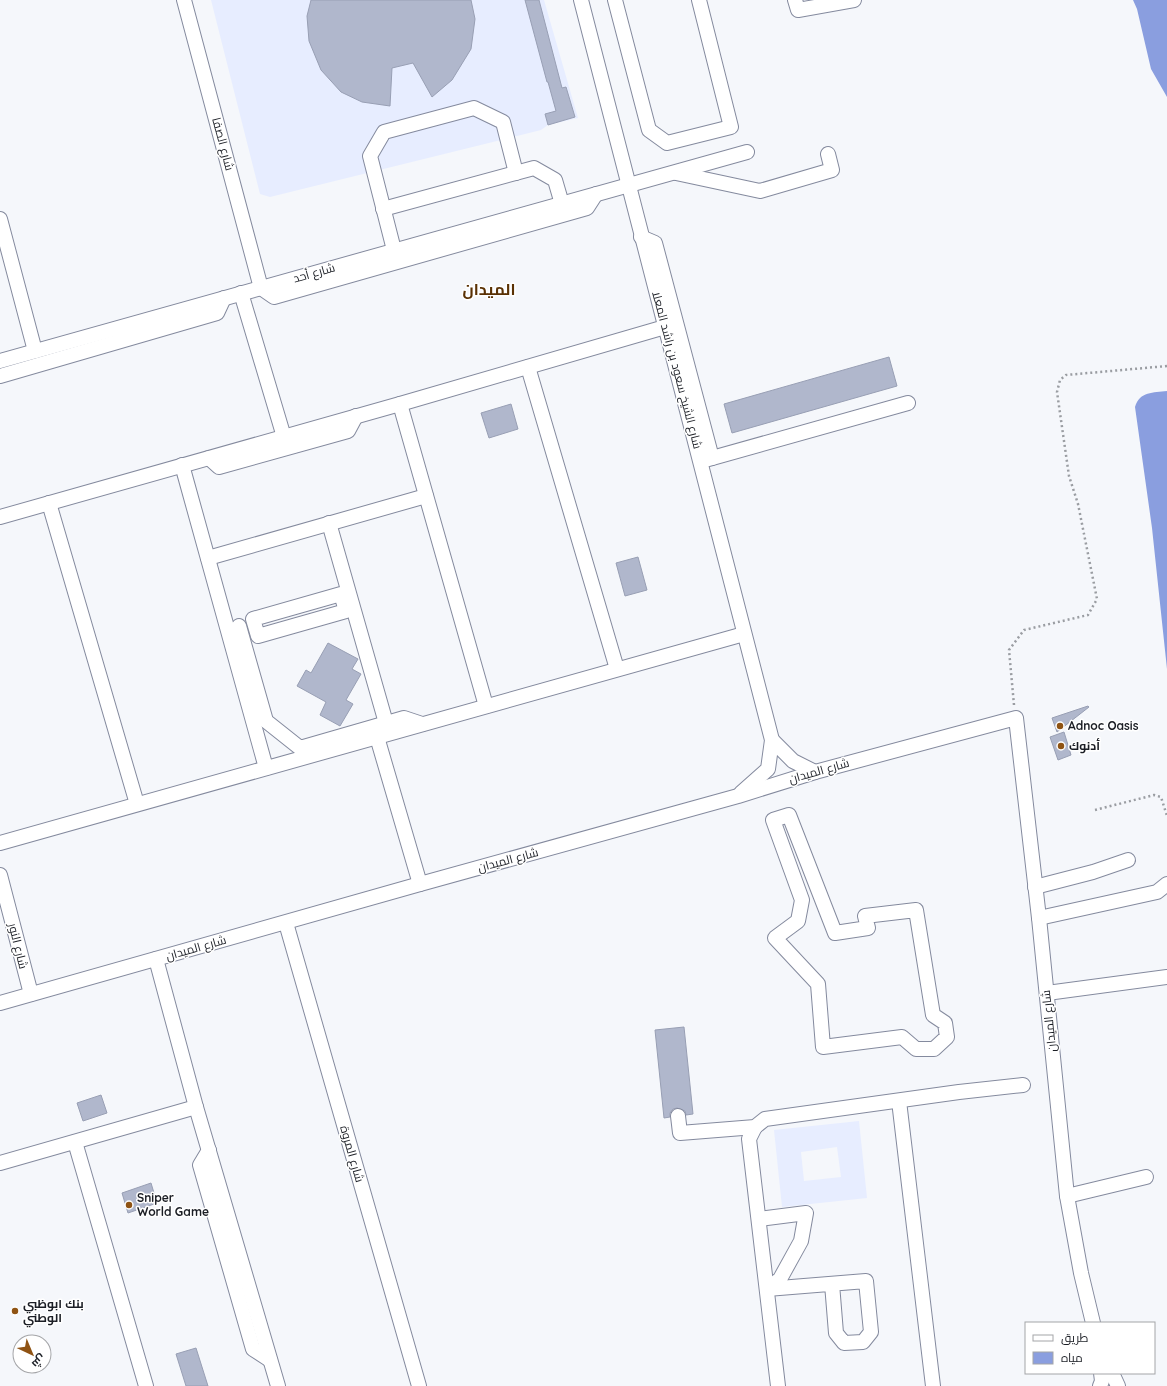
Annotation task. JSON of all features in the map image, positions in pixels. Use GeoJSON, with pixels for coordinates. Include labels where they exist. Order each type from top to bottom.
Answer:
{"type":"FeatureCollection","features":[{"type":"Feature","properties":{"kind":"street","name":"شارع الصفا"},"geometry":{"type":"LineString","coordinates":[[184,0],[261,288]]}},
{"type":"Feature","properties":{"kind":"street","name":"شارع الشيخ سعود بن راشد المعلا"},"geometry":{"type":"LineString","coordinates":[[580,0],[665,327],[707,459],[744,634],[772,740],[768,769],[738,796]]}},
{"type":"Feature","properties":{"kind":"street"},"geometry":{"type":"LineString","coordinates":[[615,0],[649,130],[667,143],[731,127],[699,0]]}},
{"type":"Feature","properties":{"kind":"street"},"geometry":{"type":"LineString","coordinates":[[795,0],[798,10],[854,0]]}},
{"type":"Feature","properties":{"kind":"street"},"geometry":{"type":"LineString","coordinates":[[394,250],[370,156],[384,132],[474,108],[503,122],[516,173]]}},
{"type":"Feature","properties":{"kind":"street","name":"شارع أحد"},"geometry":{"type":"LineString","coordinates":[[0,361],[747,152]]}},
{"type":"Feature","properties":{"kind":"street"},"geometry":{"type":"LineString","coordinates":[[673,172],[760,191],[832,170],[828,154]]}},
{"type":"Feature","properties":{"kind":"street"},"geometry":{"type":"LineString","coordinates":[[383,209],[534,168],[555,180],[562,204]]}},
{"type":"Feature","properties":{"kind":"street"},"geometry":{"type":"LineString","coordinates":[[261,288],[274,297],[587,208],[596,194]]}},
{"type":"Feature","properties":{"kind":"street"},"geometry":{"type":"LineString","coordinates":[[0,219],[35,351]]}},
{"type":"Feature","properties":{"kind":"street"},"geometry":{"type":"LineString","coordinates":[[641,237],[655,243],[707,459],[908,403]]}},
{"type":"Feature","properties":{"kind":"street"},"geometry":{"type":"LineString","coordinates":[[241,293],[284,437]]}},
{"type":"Feature","properties":{"kind":"street"},"geometry":{"type":"LineString","coordinates":[[0,376],[217,313],[224,298]]}},
{"type":"Feature","properties":{"kind":"street"},"geometry":{"type":"LineString","coordinates":[[0,517],[400,404],[665,327]]}},
{"type":"Feature","properties":{"kind":"street"},"geometry":{"type":"LineString","coordinates":[[528,367],[617,669]]}},
{"type":"Feature","properties":{"kind":"street"},"geometry":{"type":"LineString","coordinates":[[400,404],[486,706]]}},
{"type":"Feature","properties":{"kind":"street"},"geometry":{"type":"LineString","coordinates":[[210,458],[219,468],[348,431],[356,416]]}},
{"type":"Feature","properties":{"kind":"street"},"geometry":{"type":"LineString","coordinates":[[182,465],[208,558],[266,721],[300,748],[404,718],[422,724]]}},
{"type":"Feature","properties":{"kind":"street"},"geometry":{"type":"LineString","coordinates":[[208,558],[426,496]]}},
{"type":"Feature","properties":{"kind":"street"},"geometry":{"type":"LineString","coordinates":[[49,503],[138,804]]}},
{"type":"Feature","properties":{"kind":"street"},"geometry":{"type":"LineString","coordinates":[[329,523],[386,723],[377,737],[420,884]]}},
{"type":"Feature","properties":{"kind":"street"},"geometry":{"type":"LineString","coordinates":[[341,594],[346,611],[258,636],[255,627],[253,620],[341,594]]}},
{"type":"Feature","properties":{"kind":"street"},"geometry":{"type":"LineString","coordinates":[[233,625],[255,627]]}},
{"type":"Feature","properties":{"kind":"street"},"geometry":{"type":"LineString","coordinates":[[233,625],[266,768]]}},
{"type":"Feature","properties":{"kind":"street"},"geometry":{"type":"LineString","coordinates":[[0,843],[744,634]]}},
{"type":"Feature","properties":{"kind":"street","name":"شارع الميدان"},"geometry":{"type":"LineString","coordinates":[[0,1003],[738,796],[815,772],[1016,718],[1036,887],[1067,1196],[1080,1273],[1092,1322]]}},
{"type":"Feature","properties":{"kind":"street"},"geometry":{"type":"LineString","coordinates":[[772,740],[793,761],[815,772]]}},
{"type":"Feature","properties":{"kind":"street"},"geometry":{"type":"LineString","coordinates":[[789,815],[835,933],[868,928],[865,916],[916,910],[932,1015],[945,1023],[947,1037],[934,1049],[916,1049],[902,1037],[823,1046],[818,984],[775,938],[798,921],[802,900],[773,820],[789,815]]}},
{"type":"Feature","properties":{"kind":"street"},"geometry":{"type":"LineString","coordinates":[[1036,887],[1093,872],[1128,860]]}},
{"type":"Feature","properties":{"kind":"street","name":"شارع النور"},"geometry":{"type":"LineString","coordinates":[[0,875],[31,994]]}},
{"type":"Feature","properties":{"kind":"street"},"geometry":{"type":"LineString","coordinates":[[1039,918],[1157,892],[1167,884]]}},
{"type":"Feature","properties":{"kind":"street","name":"شارع المروة"},"geometry":{"type":"LineString","coordinates":[[286,923],[419,1386]]}},
{"type":"Feature","properties":{"kind":"street"},"geometry":{"type":"LineString","coordinates":[[156,959],[196,1107],[278,1386]]}},
{"type":"Feature","properties":{"kind":"street"},"geometry":{"type":"LineString","coordinates":[[1047,993],[1167,977]]}},
{"type":"Feature","properties":{"kind":"street"},"geometry":{"type":"LineString","coordinates":[[778,1386],[749,1139],[755,1127],[765,1119],[899,1100],[1022,1085]]}},
{"type":"Feature","properties":{"kind":"street"},"geometry":{"type":"LineString","coordinates":[[899,1100],[933,1386]]}},
{"type":"Feature","properties":{"kind":"street"},"geometry":{"type":"LineString","coordinates":[[0,1164],[196,1107]]}},
{"type":"Feature","properties":{"kind":"street"},"geometry":{"type":"LineString","coordinates":[[678,1116],[680,1133],[755,1127]]}},
{"type":"Feature","properties":{"kind":"street"},"geometry":{"type":"LineString","coordinates":[[75,1142],[146,1386]]}},
{"type":"Feature","properties":{"kind":"street"},"geometry":{"type":"LineString","coordinates":[[1067,1196],[1146,1177]]}},
{"type":"Feature","properties":{"kind":"street"},"geometry":{"type":"LineString","coordinates":[[758,1218],[806,1213],[801,1241],[780,1279],[767,1290]]}},
{"type":"Feature","properties":{"kind":"street"},"geometry":{"type":"LineString","coordinates":[[767,1290],[832,1284],[866,1281],[871,1332],[863,1342],[844,1343],[836,1333],[832,1284]]}},
{"type":"Feature","properties":{"kind":"street"},"geometry":{"type":"LineString","coordinates":[[1100,1386],[1102,1381],[1101,1374]]}},
{"type":"Feature","properties":{"kind":"street"},"geometry":{"type":"LineString","coordinates":[[1112,1374],[1118,1386]]}},
{"type":"Feature","properties":{"kind":"path"},"geometry":{"type":"LineString","coordinates":[[1016,718],[1009,650],[1024,630],[1088,615],[1097,599],[1078,504],[1069,476],[1057,392],[1060,380],[1066,375],[1167,366]]}},
{"type":"Feature","properties":{"kind":"path"},"geometry":{"type":"LineString","coordinates":[[1095,810],[1154,794],[1161,797],[1167,816]]}},
{"type":"Feature","properties":{"kind":"shaded area"},"geometry":{"type":"Polygon","coordinates":[[[211,0],[544,0],[578,118],[548,125],[541,130],[270,197],[260,194],[211,0]]]}},
{"type":"Feature","properties":{"kind":"shaded area"},"geometry":{"type":"Polygon","coordinates":[[[859,1121],[867,1198],[782,1207],[774,1130],[859,1121]],[[837,1147],[801,1152],[804,1181],[841,1177],[837,1147]]]}},
{"type":"Feature","properties":{"kind":"water"},"geometry":{"type":"Polygon","coordinates":[[[1133,0],[1167,0],[1167,97],[1151,69],[1137,9],[1133,0]]]}},
{"type":"Feature","properties":{"kind":"water"},"geometry":{"type":"Polygon","coordinates":[[[1167,391],[1167,669],[1152,528],[1135,407],[1140,398],[1144,395],[1167,391]]]}},
{"type":"Feature","properties":{"kind":"building"},"geometry":{"type":"Polygon","coordinates":[[[311,0],[471,0],[475,19],[471,49],[452,80],[432,97],[413,63],[392,68],[390,106],[362,102],[341,92],[321,70],[309,41],[307,16],[311,0]]]}},
{"type":"Feature","properties":{"kind":"building"},"geometry":{"type":"Polygon","coordinates":[[[525,0],[539,0],[562,88],[566,87],[575,117],[548,125],[545,114],[556,111],[525,0]]]}},
{"type":"Feature","properties":{"kind":"building"},"geometry":{"type":"Polygon","coordinates":[[[889,357],[897,386],[732,433],[724,404],[889,357]]]}},
{"type":"Feature","properties":{"kind":"building"},"geometry":{"type":"Polygon","coordinates":[[[511,404],[518,429],[489,438],[481,413],[511,404]]]}},
{"type":"Feature","properties":{"kind":"building"},"geometry":{"type":"Polygon","coordinates":[[[638,557],[647,590],[625,596],[616,563],[638,557]]]}},
{"type":"Feature","properties":{"kind":"building"},"geometry":{"type":"Polygon","coordinates":[[[328,643],[358,659],[352,669],[361,674],[346,700],[353,704],[340,726],[320,715],[326,702],[297,686],[306,670],[311,673],[328,643]]]}},
{"type":"Feature","properties":{"kind":"building","name":"Adnoc Oasis"},"geometry":{"type":"Polygon","coordinates":[[[1088,706],[1089,707],[1057,732],[1052,718],[1088,706]]]}},
{"type":"Feature","properties":{"kind":"building","name":"أدنوك"},"geometry":{"type":"Polygon","coordinates":[[[1064,732],[1071,755],[1058,760],[1050,737],[1064,732]]]}},
{"type":"Feature","properties":{"kind":"building"},"geometry":{"type":"Polygon","coordinates":[[[684,1027],[693,1114],[686,1115],[685,1111],[677,1108],[673,1109],[670,1113],[670,1117],[664,1118],[655,1030],[684,1027]]]}},
{"type":"Feature","properties":{"kind":"building"},"geometry":{"type":"Polygon","coordinates":[[[101,1095],[107,1113],[83,1121],[77,1103],[101,1095]]]}},
{"type":"Feature","properties":{"kind":"building"},"geometry":{"type":"Polygon","coordinates":[[[151,1183],[157,1203],[128,1213],[122,1193],[151,1183]]]}},
{"type":"Feature","properties":{"kind":"building"},"geometry":{"type":"Polygon","coordinates":[[[196,1348],[208,1386],[186,1386],[176,1354],[196,1348]]]}},
{"type":"Feature","properties":{"kind":"place","name":"Adnoc Oasis"},"geometry":{"type":"Point","coordinates":[1060,726]}},
{"type":"Feature","properties":{"kind":"place","name":"أدنوك"},"geometry":{"type":"Point","coordinates":[1061,746]}},
{"type":"Feature","properties":{"kind":"place","name":"Sniper World Game"},"geometry":{"type":"Point","coordinates":[129,1205]}},
{"type":"Feature","properties":{"kind":"place","name":"بنك ابوظبي الوطني"},"geometry":{"type":"Point","coordinates":[15,1311]}},
{"type":"Feature","properties":{"kind":"district","name":"الميدان"},"geometry":{"type":"Point","coordinates":[489,289]}}]}
